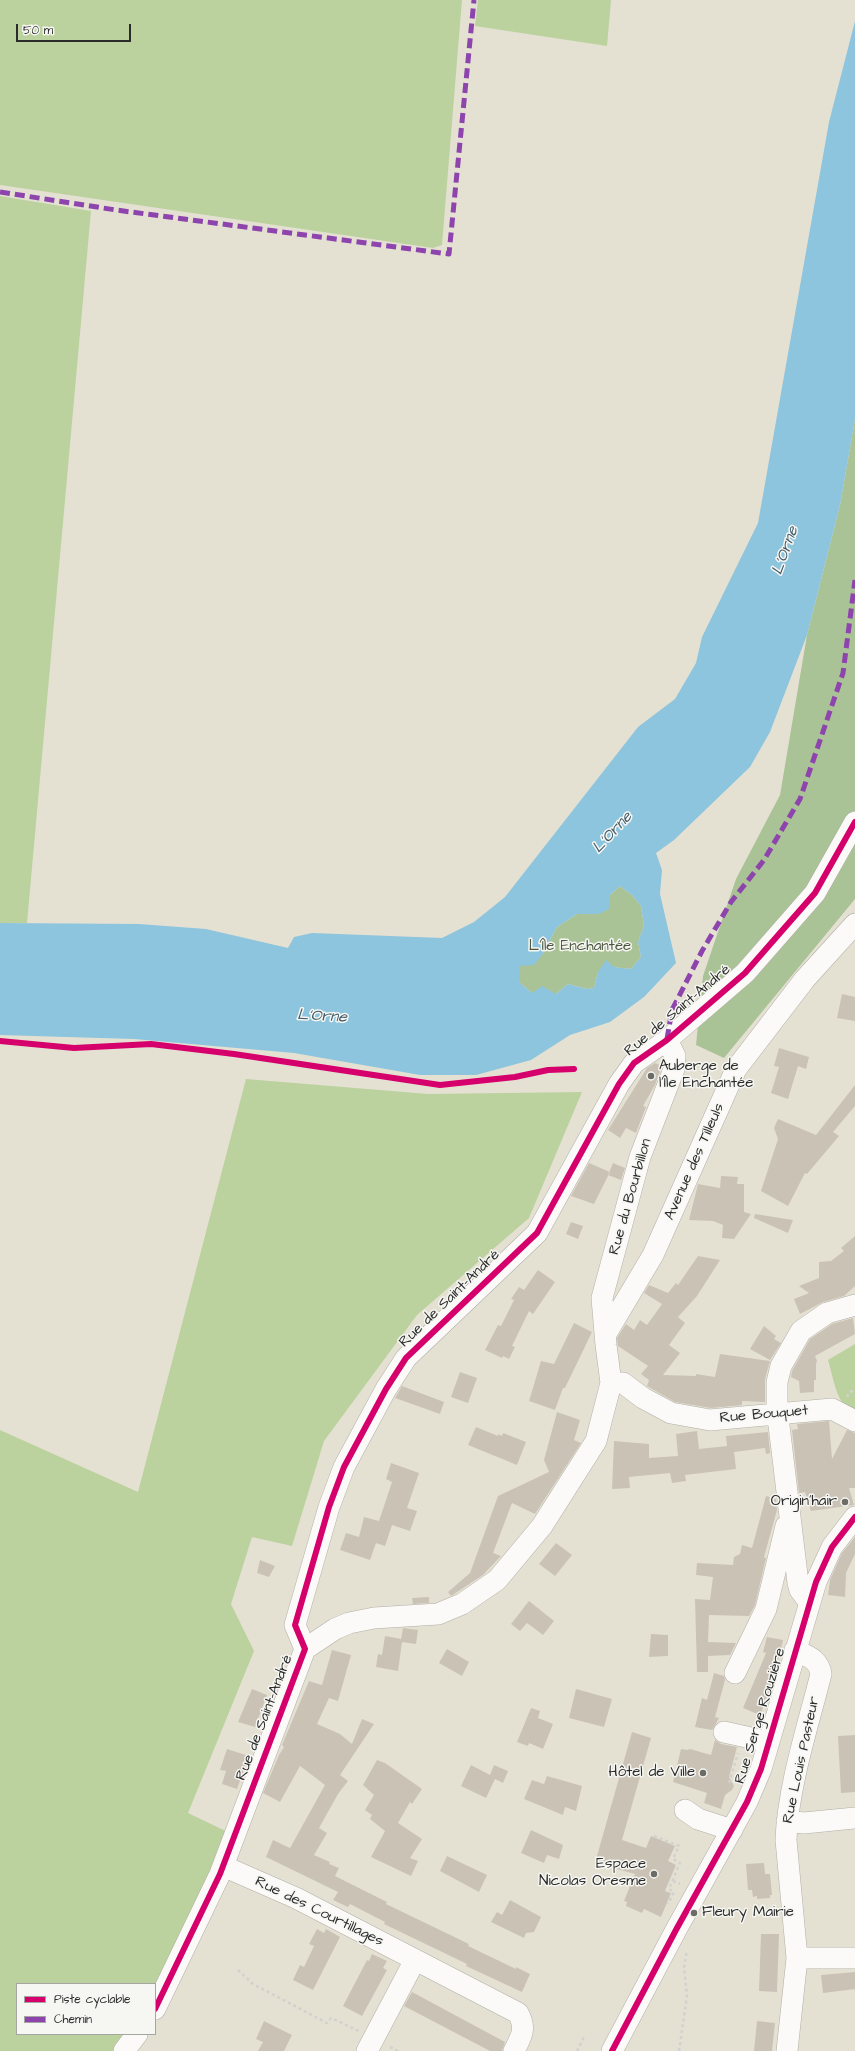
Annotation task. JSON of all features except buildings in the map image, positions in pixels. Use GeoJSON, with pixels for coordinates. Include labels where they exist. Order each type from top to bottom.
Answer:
{"type":"FeatureCollection","features":[{"type":"Feature","properties":{"kind":"street","name":"Rue de Saint-André"},"geometry":{"type":"LineString","coordinates":[[156,2007],[222,1866],[305,1649],[295,1624],[328,1507],[344,1467],[386,1389],[406,1358],[537,1233],[620,1084],[634,1063],[667,1040],[745,973],[815,892],[855,822]]}},
{"type":"Feature","properties":{"kind":"street","name":"Avenue des Tilleuls"},"geometry":{"type":"LineString","coordinates":[[606,1334],[653,1255],[736,1069],[805,979],[855,924]]}},
{"type":"Feature","properties":{"kind":"street","name":"Rue du Bourbillon"},"geometry":{"type":"LineString","coordinates":[[611,1383],[602,1298],[640,1157],[674,1069],[675,1056],[667,1040]]}},
{"type":"Feature","properties":{"kind":"street"},"geometry":{"type":"LineString","coordinates":[[809,1602],[800,1590],[798,1582],[777,1413],[777,1382],[781,1366],[801,1330],[827,1314],[855,1305]]}},
{"type":"Feature","properties":{"kind":"street"},"geometry":{"type":"LineString","coordinates":[[305,1649],[335,1629],[350,1623],[374,1618],[438,1614],[450,1610],[468,1600],[497,1580],[542,1526],[596,1441],[611,1383]]}},
{"type":"Feature","properties":{"kind":"street","name":"Rue Bouquet"},"geometry":{"type":"LineString","coordinates":[[611,1383],[623,1383],[643,1398],[671,1413],[710,1420],[832,1409],[855,1421]]}},
{"type":"Feature","properties":{"kind":"street","name":"Rue Serge Rouzière"},"geometry":{"type":"LineString","coordinates":[[612,2051],[732,1830],[756,1782],[809,1602],[832,1547],[855,1517]]}},
{"type":"Feature","properties":{"kind":"street"},"geometry":{"type":"LineString","coordinates":[[735,1673],[766,1609],[785,1527],[791,1521]]}},
{"type":"Feature","properties":{"kind":"street","name":"Rue Louis Pasteur"},"geometry":{"type":"LineString","coordinates":[[787,2051],[797,1958],[786,1840],[787,1821],[802,1749],[821,1674],[818,1664],[814,1660],[795,1650]]}},
{"type":"Feature","properties":{"kind":"street"},"geometry":{"type":"LineString","coordinates":[[724,1732],[769,1742]]}},
{"type":"Feature","properties":{"kind":"street"},"geometry":{"type":"LineString","coordinates":[[685,1810],[698,1819],[732,1830]]}},
{"type":"Feature","properties":{"kind":"street"},"geometry":{"type":"LineString","coordinates":[[787,1821],[804,1823],[855,1818]]}},
{"type":"Feature","properties":{"kind":"street","name":"Rue des Courtillages"},"geometry":{"type":"LineString","coordinates":[[222,1866],[296,1898],[518,2013],[524,2025],[524,2032],[514,2051]]}},
{"type":"Feature","properties":{"kind":"street"},"geometry":{"type":"LineString","coordinates":[[797,1958],[855,1958]]}},
{"type":"Feature","properties":{"kind":"street"},"geometry":{"type":"LineString","coordinates":[[370,2045],[415,1960]]}},
{"type":"Feature","properties":{"kind":"street"},"geometry":{"type":"LineString","coordinates":[[124,2051],[136,2035]]}},
{"type":"Feature","properties":{"kind":"path"},"geometry":{"type":"LineString","coordinates":[[730,1783],[739,1751]]}},
{"type":"Feature","properties":{"kind":"path"},"geometry":{"type":"LineString","coordinates":[[654,1836],[679,1846],[673,1859],[680,1863],[669,1889],[674,1892],[665,1911]]}},
{"type":"Feature","properties":{"kind":"path"},"geometry":{"type":"LineString","coordinates":[[673,1881],[680,1884]]}},
{"type":"Feature","properties":{"kind":"path"},"geometry":{"type":"LineString","coordinates":[[679,2051],[687,1996],[684,1967],[688,1944]]}},
{"type":"Feature","properties":{"kind":"path"},"geometry":{"type":"LineString","coordinates":[[238,1970],[253,1984],[327,2023],[331,2018],[370,2045],[398,2051]]}},
{"type":"Feature","properties":{"kind":"path"},"geometry":{"type":"LineString","coordinates":[[577,2051],[584,2037]]}},
{"type":"Feature","properties":{"kind":"green space"},"geometry":{"type":"Polygon","coordinates":[[[0,0],[462,0],[442,245],[433,248],[0,185],[0,0]]]}},
{"type":"Feature","properties":{"kind":"green space"},"geometry":{"type":"Polygon","coordinates":[[[478,0],[611,0],[607,46],[475,26],[478,0]]]}},
{"type":"Feature","properties":{"kind":"green space"},"geometry":{"type":"Polygon","coordinates":[[[0,196],[91,211],[27,923],[0,923],[0,196]]]}},
{"type":"Feature","properties":{"kind":"green space"},"geometry":{"type":"Polygon","coordinates":[[[855,419],[855,899],[724,1058],[696,1045],[703,976],[736,879],[780,795],[807,635],[840,505],[855,419]]]}},
{"type":"Feature","properties":{"kind":"green space","name":"L'Île Enchantée"},"geometry":{"type":"Polygon","coordinates":[[[620,886],[632,895],[641,906],[644,926],[638,942],[641,957],[631,969],[613,967],[598,972],[594,988],[587,989],[568,984],[556,994],[532,993],[519,982],[519,966],[542,955],[557,927],[577,914],[599,914],[610,895],[620,886]]]}},
{"type":"Feature","properties":{"kind":"green space"},"geometry":{"type":"Polygon","coordinates":[[[246,1079],[428,1094],[582,1092],[529,1218],[417,1315],[324,1441],[292,1546],[252,1537],[231,1604],[254,1651],[188,1813],[234,1835],[156,2007],[156,1983],[16,1983],[16,2035],[136,2035],[124,2051],[0,2051],[0,1430],[138,1492],[246,1079]]]}},
{"type":"Feature","properties":{"kind":"green space"},"geometry":{"type":"Polygon","coordinates":[[[855,1344],[855,1415],[844,1405],[840,1398],[834,1383],[828,1360],[855,1344]]]}},
{"type":"Feature","properties":{"kind":"water","name":"L'Orne"},"geometry":{"type":"Polygon","coordinates":[[[855,21],[855,419],[840,505],[807,635],[770,732],[750,767],[674,840],[656,853],[662,870],[660,894],[676,963],[644,997],[610,1022],[570,1035],[531,1060],[476,1075],[420,1075],[294,1053],[134,1039],[0,1035],[0,923],[139,924],[206,929],[288,948],[294,937],[312,933],[442,938],[474,922],[505,897],[638,727],[675,699],[696,663],[702,637],[758,523],[829,122],[855,21]],[[620,886],[610,895],[609,909],[599,914],[577,914],[557,927],[542,955],[534,965],[519,966],[519,982],[532,993],[542,986],[556,994],[568,984],[587,989],[594,988],[598,972],[606,960],[614,967],[631,969],[641,957],[638,942],[644,926],[641,906],[632,895],[620,886]]]}},
{"type":"Feature","properties":{"kind":"marked path"},"geometry":{"type":"LineString","coordinates":[[0,192],[116,210],[449,254],[474,0]]}},
{"type":"Feature","properties":{"kind":"marked path"},"geometry":{"type":"LineString","coordinates":[[667,1039],[672,1010],[702,951],[731,902],[764,860],[800,799],[843,673],[855,580]]}},
{"type":"Feature","properties":{"kind":"cycle path"},"geometry":{"type":"LineString","coordinates":[[156,2007],[220,1874],[305,1649],[295,1625],[329,1507],[344,1467],[386,1389],[406,1358],[537,1233],[619,1084],[634,1063],[667,1040],[745,973],[815,893],[855,822]]}},
{"type":"Feature","properties":{"kind":"cycle path"},"geometry":{"type":"LineString","coordinates":[[0,1041],[74,1048],[151,1044],[234,1054],[440,1085],[515,1077],[548,1070],[574,1069]]}},
{"type":"Feature","properties":{"kind":"cycle path"},"geometry":{"type":"LineString","coordinates":[[612,2051],[677,1928],[747,1802],[761,1769],[816,1582],[832,1547],[855,1517]]}},
{"type":"Feature","properties":{"kind":"place","name":"Auberge de l'Île Enchantée"},"geometry":{"type":"Point","coordinates":[651,1076]}},
{"type":"Feature","properties":{"kind":"place","name":"Origin'hair"},"geometry":{"type":"Point","coordinates":[845,1502]}},
{"type":"Feature","properties":{"kind":"place","name":"Hôtel de Ville"},"geometry":{"type":"Point","coordinates":[703,1773]}},
{"type":"Feature","properties":{"kind":"place","name":"Espace Nicolas Oresme"},"geometry":{"type":"Point","coordinates":[654,1874]}},
{"type":"Feature","properties":{"kind":"place","name":"Fleury Mairie"},"geometry":{"type":"Point","coordinates":[694,1913]}}]}
